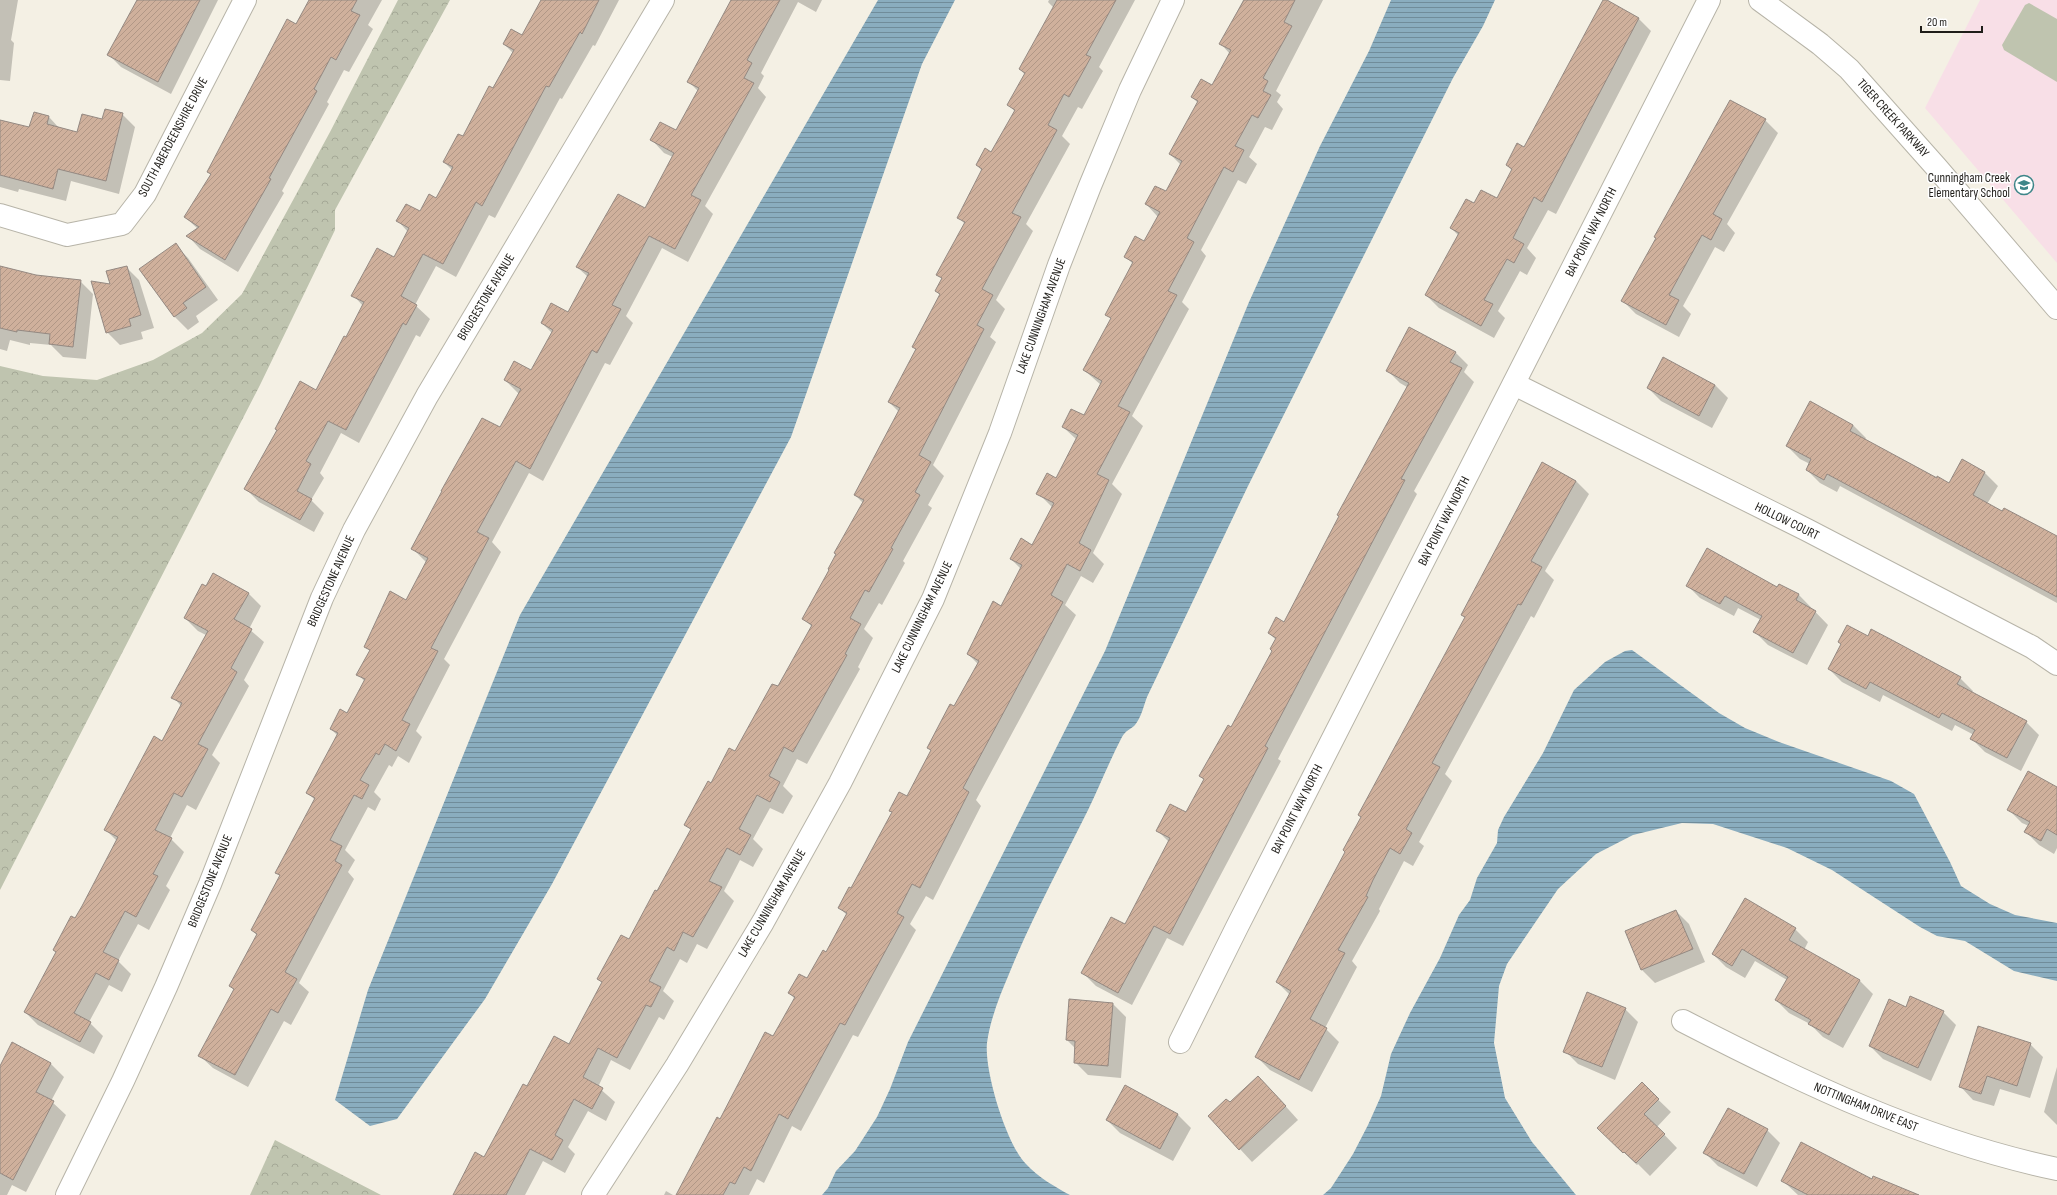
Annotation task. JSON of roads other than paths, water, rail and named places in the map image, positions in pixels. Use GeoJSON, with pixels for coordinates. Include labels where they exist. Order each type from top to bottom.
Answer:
{"type":"FeatureCollection","features":[{"type":"Feature","properties":{"kind":"street","name":"SOUTH ABERDEENSHIRE DRIVE"},"geometry":{"type":"LineString","coordinates":[[0,215],[67,235],[122,224],[145,194],[245,0]]}},
{"type":"Feature","properties":{"kind":"street","name":"BRIDGESTONE AVENUE"},"geometry":{"type":"LineString","coordinates":[[67,1195],[123,1081],[210,884],[322,598],[354,530],[431,389],[662,0]]}},
{"type":"Feature","properties":{"kind":"street","name":"LAKE CUNNINGHAM AVENUE"},"geometry":{"type":"LineString","coordinates":[[593,1195],[677,1065],[763,922],[840,782],[933,599],[1000,433],[1059,265],[1090,186],[1130,90],[1173,0]]}},
{"type":"Feature","properties":{"kind":"street","name":"BAY POINT WAY NORTH"},"geometry":{"type":"LineString","coordinates":[[1180,1042],[1237,927],[1709,0]]}},
{"type":"Feature","properties":{"kind":"street","name":"TIGER CREEK PARKWAY"},"geometry":{"type":"LineString","coordinates":[[1760,0],[1820,44],[1849,69],[1937,168],[2057,308]]}},
{"type":"Feature","properties":{"kind":"street","name":"HOLLOW COURT"},"geometry":{"type":"LineString","coordinates":[[1514,384],[1807,530],[2032,647],[2057,664]]}},
{"type":"Feature","properties":{"kind":"street","name":"NOTTINGHAM DRIVE EAST"},"geometry":{"type":"LineString","coordinates":[[1683,1021],[1828,1093],[1888,1118],[1964,1145],[2057,1169]]}},
{"type":"Feature","properties":{"kind":"water"},"geometry":{"type":"Polygon","coordinates":[[[878,0],[955,0],[922,64],[791,437],[552,884],[485,999],[397,1119],[370,1126],[335,1100],[368,990],[520,615],[878,0]]]}},
{"type":"Feature","properties":{"kind":"water"},"geometry":{"type":"Polygon","coordinates":[[[1391,0],[1495,0],[1483,26],[1453,78],[1248,486],[1147,697],[1139,719],[1135,725],[1123,735],[1089,808],[1027,932],[1002,990],[990,1025],[987,1043],[989,1070],[998,1106],[1011,1140],[1018,1154],[1031,1169],[1058,1189],[1070,1195],[822,1195],[828,1188],[836,1171],[855,1151],[877,1117],[890,1089],[908,1042],[1105,651],[1249,302],[1320,146],[1369,51],[1391,0]]]}},
{"type":"Feature","properties":{"kind":"water"},"geometry":{"type":"Polygon","coordinates":[[[1632,650],[1719,713],[1745,728],[1779,742],[1891,781],[1914,794],[1961,886],[1990,904],[2015,915],[2057,923],[2057,981],[2014,971],[1965,941],[1937,936],[1920,927],[1832,870],[1787,848],[1713,824],[1682,823],[1633,835],[1596,854],[1558,889],[1507,964],[1499,986],[1494,1043],[1505,1098],[1532,1142],[1576,1195],[1323,1195],[1331,1188],[1353,1154],[1368,1125],[1381,1096],[1391,1054],[1410,1013],[1440,958],[1459,915],[1470,900],[1477,878],[1497,843],[1498,830],[1504,817],[1543,753],[1574,690],[1605,662],[1625,651],[1632,650]]]}},
{"type":"Feature","properties":{"kind":"place","name":"Cunningham Creek Elementary School"},"geometry":{"type":"Point","coordinates":[2024,185]}}]}
